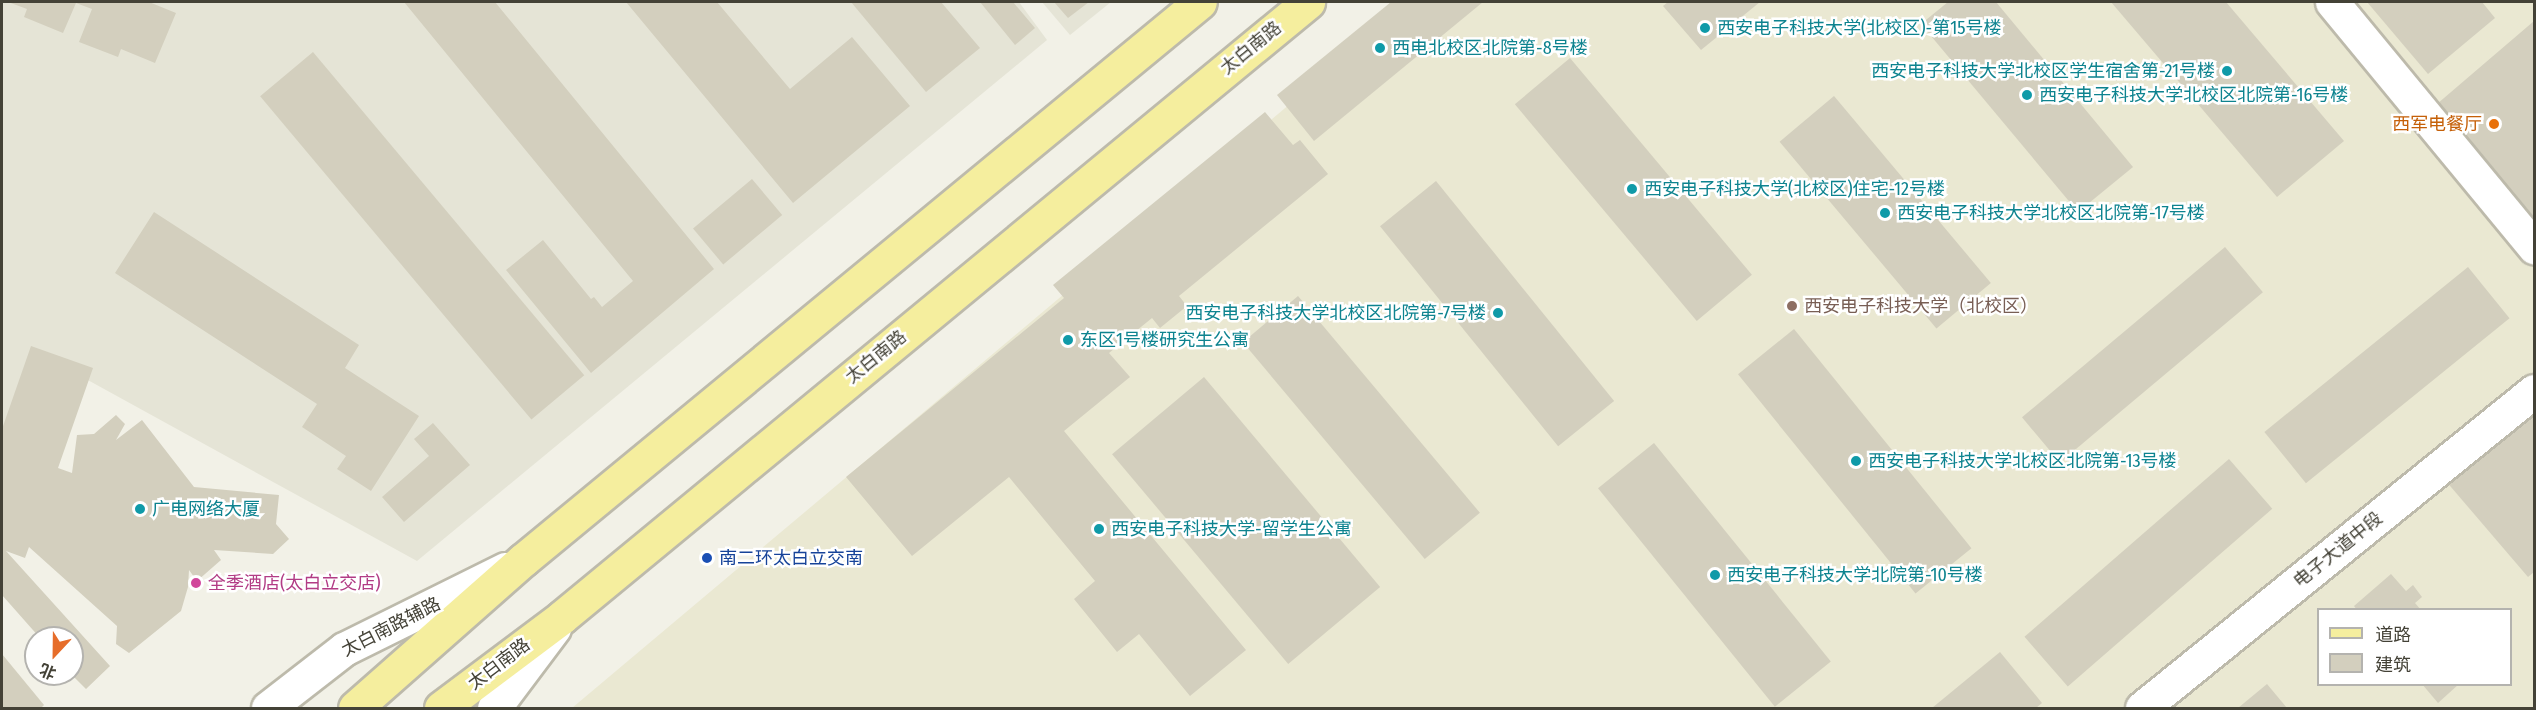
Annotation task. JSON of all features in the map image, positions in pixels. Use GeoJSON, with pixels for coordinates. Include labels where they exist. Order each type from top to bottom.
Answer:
{"type":"FeatureCollection","features":[{"type":"Feature","properties":{"kind":"main road"},"geometry":{"type":"LineString","coordinates":[[355,708],[523,560],[1200,2]]}},
{"type":"Feature","properties":{"kind":"main road","name":"太白南路"},"geometry":{"type":"LineString","coordinates":[[441,708],[562,617],[1308,2]]}},
{"type":"Feature","properties":{"kind":"street"},"geometry":{"type":"LineString","coordinates":[[2332,2],[2535,247]]}},
{"type":"Feature","properties":{"kind":"street","name":"电子大道中段"},"geometry":{"type":"LineString","coordinates":[[2142,708],[2535,391]]}},
{"type":"Feature","properties":{"kind":"street","name":"太白南路辅路"},"geometry":{"type":"LineString","coordinates":[[268,708],[344,649],[523,560]]}},
{"type":"Feature","properties":{"kind":"street"},"geometry":{"type":"LineString","coordinates":[[494,708],[562,617]]}},
{"type":"Feature","properties":{"kind":"shaded area"},"geometry":{"type":"Polygon","coordinates":[[[2,2],[1019,2],[1047,40],[417,561],[55,362],[2,479],[2,2]]]}},
{"type":"Feature","properties":{"kind":"shaded area"},"geometry":{"type":"Polygon","coordinates":[[[1042,2],[1111,2],[1070,35],[1042,2]]]}},
{"type":"Feature","properties":{"kind":"shaded area","name":"西安电子科技大学（北校区）"},"geometry":{"type":"Polygon","coordinates":[[[1411,2],[2534,2],[2534,708],[572,708],[1411,2]]]}},
{"type":"Feature","properties":{"kind":"building"},"geometry":{"type":"Polygon","coordinates":[[[8,2],[149,2],[176,13],[155,63],[121,49],[118,57],[79,42],[92,9],[76,3],[63,33],[24,17],[27,9],[8,2]]]}},
{"type":"Feature","properties":{"kind":"building"},"geometry":{"type":"Polygon","coordinates":[[[404,2],[495,2],[714,269],[591,373],[506,270],[543,240],[591,299],[594,297],[602,307],[633,281],[404,2]]]}},
{"type":"Feature","properties":{"kind":"building"},"geometry":{"type":"Polygon","coordinates":[[[626,2],[717,2],[790,89],[852,37],[910,106],[793,203],[626,2]]]}},
{"type":"Feature","properties":{"kind":"building"},"geometry":{"type":"Polygon","coordinates":[[[851,2],[941,2],[980,48],[926,92],[851,2]]]}},
{"type":"Feature","properties":{"kind":"building"},"geometry":{"type":"Polygon","coordinates":[[[980,2],[1013,2],[1035,28],[1015,45],[980,2]]]}},
{"type":"Feature","properties":{"kind":"building"},"geometry":{"type":"Polygon","coordinates":[[[1054,2],[1089,2],[1068,18],[1054,2]]]}},
{"type":"Feature","properties":{"kind":"building","name":"西电北校区北院第-8号楼"},"geometry":{"type":"Polygon","coordinates":[[[1391,2],[1483,2],[1314,141],[1277,95],[1391,2]]]}},
{"type":"Feature","properties":{"kind":"building","name":"西安电子科技大学(北校区)-第15号楼"},"geometry":{"type":"Polygon","coordinates":[[[1668,2],[1760,2],[1701,50],[1663,6],[1668,2]]]}},
{"type":"Feature","properties":{"kind":"building","name":"西安电子科技大学北校区北院第-16号楼"},"geometry":{"type":"Polygon","coordinates":[[[1948,2],[1996,2],[2133,167],[2078,212],[1921,24],[1948,2]]]}},
{"type":"Feature","properties":{"kind":"building","name":"西安电子科技大学北校区学生宿舍第-21号楼"},"geometry":{"type":"Polygon","coordinates":[[[2111,2],[2226,2],[2344,141],[2277,197],[2111,2]]]}},
{"type":"Feature","properties":{"kind":"building"},"geometry":{"type":"Polygon","coordinates":[[[2367,2],[2482,2],[2495,18],[2428,74],[2367,2]]]}},
{"type":"Feature","properties":{"kind":"building","name":"西军电餐厅"},"geometry":{"type":"Polygon","coordinates":[[[2534,21],[2534,220],[2527,211],[2519,217],[2462,151],[2471,144],[2437,104],[2534,21]]]}},
{"type":"Feature","properties":{"kind":"building"},"geometry":{"type":"Polygon","coordinates":[[[313,52],[584,375],[531,420],[260,96],[313,52]]]}},
{"type":"Feature","properties":{"kind":"building","name":"西安电子科技大学(北校区)住宅-12号楼"},"geometry":{"type":"Polygon","coordinates":[[[1570,58],[1752,275],[1697,321],[1515,104],[1570,58]]]}},
{"type":"Feature","properties":{"kind":"building","name":"西安电子科技大学北校区北院第-17号楼"},"geometry":{"type":"Polygon","coordinates":[[[1834,96],[1991,283],[1936,329],[1780,142],[1834,96]]]}},
{"type":"Feature","properties":{"kind":"building","name":"东区1号楼研究生公寓"},"geometry":{"type":"Polygon","coordinates":[[[1265,112],[1293,145],[1300,140],[1328,174],[1179,296],[1187,306],[1160,328],[1152,318],[1109,353],[1130,377],[1064,431],[1246,650],[1190,696],[1139,634],[1117,652],[1074,599],[1095,581],[1009,477],[912,556],[846,477],[1064,298],[1053,285],[1265,112]]]}},
{"type":"Feature","properties":{"kind":"building"},"geometry":{"type":"Polygon","coordinates":[[[752,179],[782,215],[723,264],[693,228],[752,179]]]}},
{"type":"Feature","properties":{"kind":"building","name":"西安电子科技大学北校区北院第-7号楼"},"geometry":{"type":"Polygon","coordinates":[[[1436,181],[1614,401],[1558,446],[1380,226],[1436,181]]]}},
{"type":"Feature","properties":{"kind":"building"},"geometry":{"type":"Polygon","coordinates":[[[154,212],[359,345],[345,368],[419,416],[371,491],[337,469],[346,456],[302,427],[317,404],[115,273],[154,212]]]}},
{"type":"Feature","properties":{"kind":"building"},"geometry":{"type":"Polygon","coordinates":[[[2225,247],[2263,292],[2060,463],[2022,417],[2225,247]]]}},
{"type":"Feature","properties":{"kind":"building"},"geometry":{"type":"Polygon","coordinates":[[[2468,267],[2510,318],[2306,483],[2264,432],[2468,267]]]}},
{"type":"Feature","properties":{"kind":"building"},"geometry":{"type":"Polygon","coordinates":[[[1298,296],[1480,513],[1425,559],[1243,342],[1298,296]]]}},
{"type":"Feature","properties":{"kind":"building","name":"西安电子科技大学北校区北院第-13号楼"},"geometry":{"type":"Polygon","coordinates":[[[1794,329],[1971,548],[1916,593],[1738,374],[1794,329]]]}},
{"type":"Feature","properties":{"kind":"building","name":"广电网络大厦"},"geometry":{"type":"Polygon","coordinates":[[[31,346],[93,368],[58,468],[72,473],[77,435],[94,434],[116,415],[125,424],[116,440],[142,420],[194,487],[279,495],[276,524],[289,539],[273,554],[214,550],[221,560],[197,581],[189,570],[188,587],[181,611],[129,653],[116,644],[117,626],[29,547],[25,558],[6,551],[74,626],[29,626],[2,595],[2,429],[31,346]]]}},
{"type":"Feature","properties":{"kind":"building"},"geometry":{"type":"Polygon","coordinates":[[[1204,377],[1380,587],[1288,664],[1112,454],[1204,377]]]}},
{"type":"Feature","properties":{"kind":"building"},"geometry":{"type":"Polygon","coordinates":[[[2534,404],[2534,572],[2528,577],[2445,480],[2534,404]]]}},
{"type":"Feature","properties":{"kind":"building"},"geometry":{"type":"Polygon","coordinates":[[[433,423],[470,465],[404,522],[382,497],[429,456],[414,439],[433,423]]]}},
{"type":"Feature","properties":{"kind":"building","name":"西安电子科技大学北院第-10号楼"},"geometry":{"type":"Polygon","coordinates":[[[1654,443],[1831,661],[1775,707],[1598,488],[1654,443]]]}},
{"type":"Feature","properties":{"kind":"building"},"geometry":{"type":"Polygon","coordinates":[[[2229,459],[2272,509],[2068,687],[2024,637],[2229,459]]]}},
{"type":"Feature","properties":{"kind":"building"},"geometry":{"type":"Polygon","coordinates":[[[2391,574],[2406,591],[2413,585],[2422,597],[2415,603],[2419,608],[2356,608],[2354,606],[2391,574]]]}},
{"type":"Feature","properties":{"kind":"building","name":"广电网络大厦"},"geometry":{"type":"Polygon","coordinates":[[[84,637],[110,666],[86,689],[83,686],[84,637]]]}},
{"type":"Feature","properties":{"kind":"building"},"geometry":{"type":"Polygon","coordinates":[[[2000,652],[2042,703],[2036,708],[1932,708],[2000,652]]]}},
{"type":"Feature","properties":{"kind":"building"},"geometry":{"type":"Polygon","coordinates":[[[2,654],[24,681],[24,686],[28,686],[44,705],[41,708],[2,708],[2,654]]]}},
{"type":"Feature","properties":{"kind":"building"},"geometry":{"type":"Polygon","coordinates":[[[2267,684],[2287,708],[2238,708],[2267,684]]]}},
{"type":"Feature","properties":{"kind":"building"},"geometry":{"type":"Polygon","coordinates":[[[2424,686],[2457,686],[2438,703],[2424,686]]]}},
{"type":"Feature","properties":{"kind":"place","name":"西安电子科技大学(北校区)-第15号楼"},"geometry":{"type":"Point","coordinates":[1705,28]}},
{"type":"Feature","properties":{"kind":"place","name":"西电北校区北院第-8号楼"},"geometry":{"type":"Point","coordinates":[1380,48]}},
{"type":"Feature","properties":{"kind":"place","name":"西安电子科技大学北校区学生宿舍第-21号楼"},"geometry":{"type":"Point","coordinates":[2227,71]}},
{"type":"Feature","properties":{"kind":"place","name":"西安电子科技大学北校区北院第-16号楼"},"geometry":{"type":"Point","coordinates":[2027,95]}},
{"type":"Feature","properties":{"kind":"place","name":"西军电餐厅"},"geometry":{"type":"Point","coordinates":[2494,124]}},
{"type":"Feature","properties":{"kind":"place","name":"西安电子科技大学(北校区)住宅-12号楼"},"geometry":{"type":"Point","coordinates":[1632,189]}},
{"type":"Feature","properties":{"kind":"place","name":"西安电子科技大学北校区北院第-17号楼"},"geometry":{"type":"Point","coordinates":[1885,213]}},
{"type":"Feature","properties":{"kind":"place","name":"西安电子科技大学（北校区）"},"geometry":{"type":"Point","coordinates":[1792,306]}},
{"type":"Feature","properties":{"kind":"place","name":"西安电子科技大学北校区北院第-7号楼"},"geometry":{"type":"Point","coordinates":[1498,313]}},
{"type":"Feature","properties":{"kind":"place","name":"东区1号楼研究生公寓"},"geometry":{"type":"Point","coordinates":[1068,340]}},
{"type":"Feature","properties":{"kind":"place","name":"西安电子科技大学北校区北院第-13号楼"},"geometry":{"type":"Point","coordinates":[1856,461]}},
{"type":"Feature","properties":{"kind":"place","name":"广电网络大厦"},"geometry":{"type":"Point","coordinates":[140,509]}},
{"type":"Feature","properties":{"kind":"place","name":"西安电子科技大学-留学生公寓"},"geometry":{"type":"Point","coordinates":[1099,529]}},
{"type":"Feature","properties":{"kind":"place","name":"南二环太白立交南"},"geometry":{"type":"Point","coordinates":[707,558]}},
{"type":"Feature","properties":{"kind":"place","name":"西安电子科技大学北院第-10号楼"},"geometry":{"type":"Point","coordinates":[1715,575]}},
{"type":"Feature","properties":{"kind":"place","name":"全季酒店(太白立交店)"},"geometry":{"type":"Point","coordinates":[196,583]}}]}
